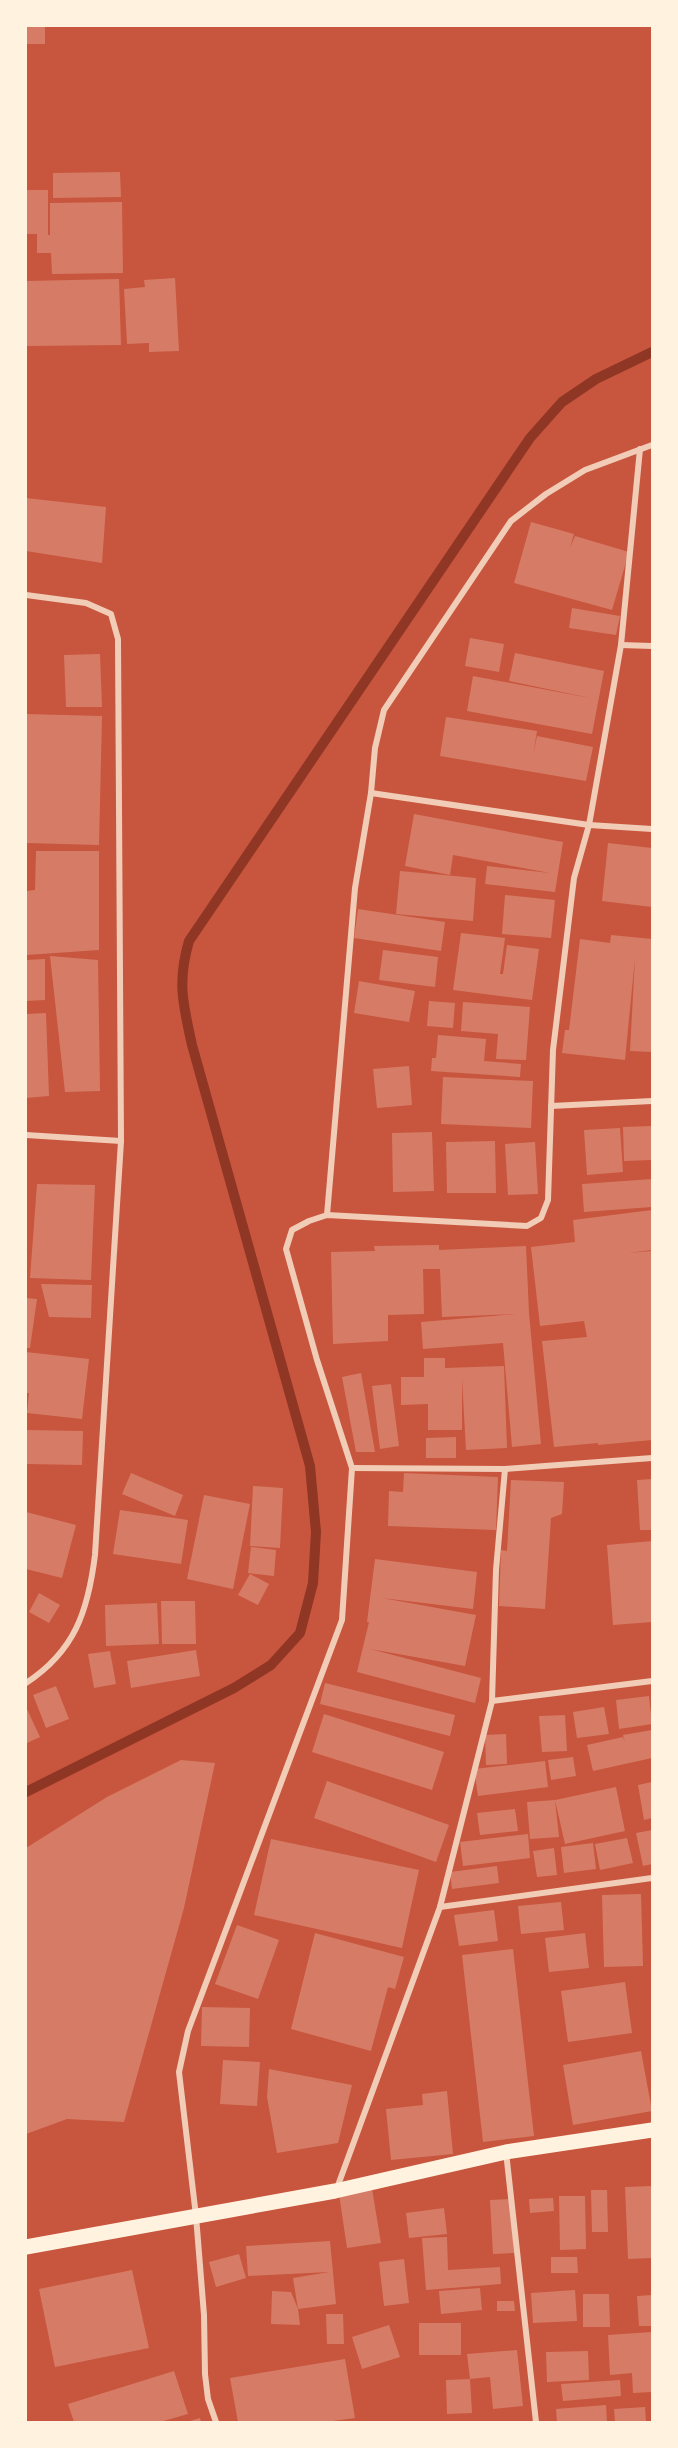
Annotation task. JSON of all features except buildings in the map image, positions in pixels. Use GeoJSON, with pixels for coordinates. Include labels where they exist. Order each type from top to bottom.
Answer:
{"type":"FeatureCollection","features":[{"type":"Feature","properties":{"kind":"main road"},"geometry":{"type":"LineString","coordinates":[[26,2247],[336,2191],[506,2152],[652,2130]]}},
{"type":"Feature","properties":{"kind":"street"},"geometry":{"type":"LineString","coordinates":[[327,1215],[355,888],[375,748],[384,710],[511,520],[546,494],[585,470],[652,445]]}},
{"type":"Feature","properties":{"kind":"street"},"geometry":{"type":"LineString","coordinates":[[216,2422],[208,2399],[205,2374],[204,2315],[196,2216],[179,2072],[188,2031],[342,1620],[352,1468],[317,1360],[286,1249],[292,1230],[327,1215],[527,1226],[541,1218],[548,1200],[553,1050],[574,878],[589,825],[621,645],[640,449]]}},
{"type":"Feature","properties":{"kind":"street"},"geometry":{"type":"LineString","coordinates":[[26,595],[86,603],[103,610],[111,614],[118,639],[121,1141],[91,1590],[76,1631],[48,1669],[26,1683]]}},
{"type":"Feature","properties":{"kind":"street"},"geometry":{"type":"LineString","coordinates":[[621,645],[652,646]]}},
{"type":"Feature","properties":{"kind":"street"},"geometry":{"type":"LineString","coordinates":[[370,793],[589,825],[652,829]]}},
{"type":"Feature","properties":{"kind":"street"},"geometry":{"type":"LineString","coordinates":[[551,1106],[652,1101]]}},
{"type":"Feature","properties":{"kind":"street"},"geometry":{"type":"LineString","coordinates":[[26,1135],[121,1141]]}},
{"type":"Feature","properties":{"kind":"street"},"geometry":{"type":"LineString","coordinates":[[352,1468],[505,1469],[652,1458]]}},
{"type":"Feature","properties":{"kind":"street"},"geometry":{"type":"LineString","coordinates":[[336,2191],[440,1907],[492,1701],[496,1570],[505,1469]]}},
{"type":"Feature","properties":{"kind":"street"},"geometry":{"type":"LineString","coordinates":[[492,1701],[652,1681]]}},
{"type":"Feature","properties":{"kind":"street"},"geometry":{"type":"LineString","coordinates":[[440,1907],[652,1878]]}},
{"type":"Feature","properties":{"kind":"street"},"geometry":{"type":"LineString","coordinates":[[506,2152],[536,2422]]}},
{"type":"Feature","properties":{"kind":"waterway"},"geometry":{"type":"LineString","coordinates":[[26,1792],[234,1688],[271,1665],[300,1633],[313,1583],[316,1532],[310,1466],[192,1045],[182,981],[189,941],[530,438],[562,402],[596,379],[652,352]]}}]}
